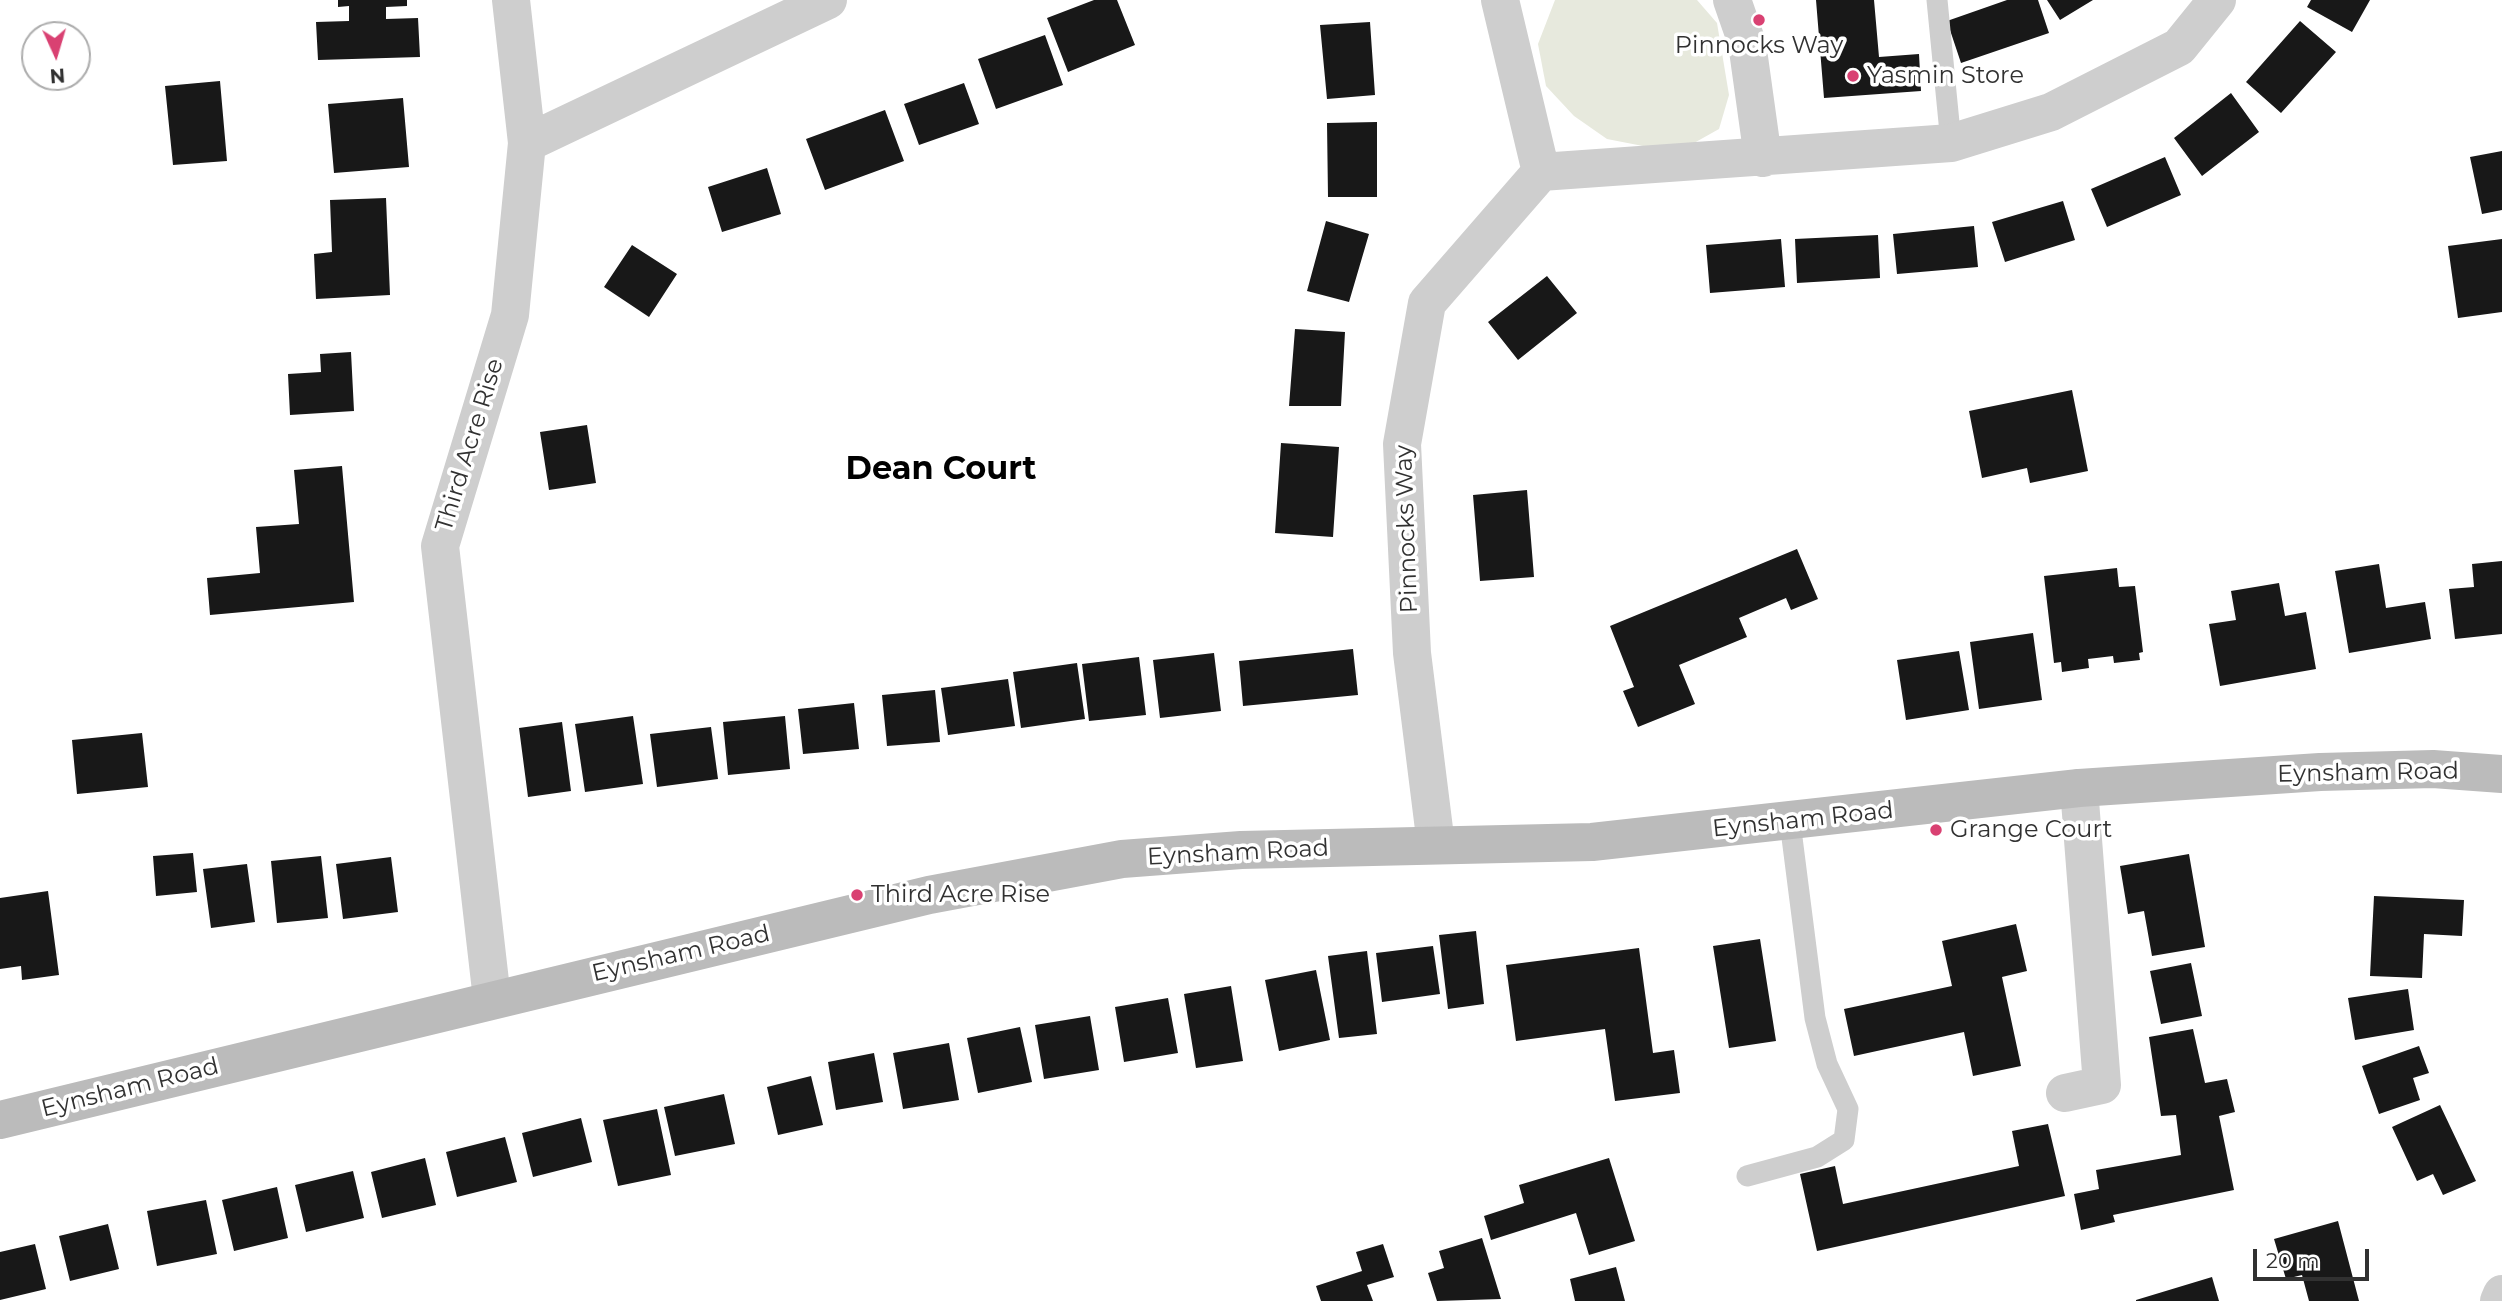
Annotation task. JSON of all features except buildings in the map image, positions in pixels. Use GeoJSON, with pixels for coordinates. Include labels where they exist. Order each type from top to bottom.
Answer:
{"type":"FeatureCollection","features":[{"type":"Feature","properties":{"kind":"main road","name":"Eynsham Road"},"geometry":{"type":"LineString","coordinates":[[0,1120],[929,895],[1122,859],[1241,850],[1592,842],[2079,788],[2320,772],[2433,769],[2502,774]]}},
{"type":"Feature","properties":{"kind":"street","name":"Third Acre Rise"},"geometry":{"type":"LineString","coordinates":[[492,999],[440,546],[510,315],[527,143],[512,0]]}},
{"type":"Feature","properties":{"kind":"street"},"geometry":{"type":"LineString","coordinates":[[527,143],[828,0]]}},
{"type":"Feature","properties":{"kind":"street"},"geometry":{"type":"LineString","coordinates":[[1500,0],[1541,172],[1951,143],[2051,112],[2179,47],[2217,0]]}},
{"type":"Feature","properties":{"kind":"street"},"geometry":{"type":"LineString","coordinates":[[1732,0],[1747,43],[1763,158]]}},
{"type":"Feature","properties":{"kind":"street","name":"Pinnocks Way"},"geometry":{"type":"LineString","coordinates":[[1436,845],[1412,653],[1402,444],[1427,303],[1541,172]]}},
{"type":"Feature","properties":{"kind":"street"},"geometry":{"type":"LineString","coordinates":[[2065,1093],[2102,1085],[2079,788]]}},
{"type":"Feature","properties":{"kind":"street"},"geometry":{"type":"LineString","coordinates":[[2498,1301],[2502,1294]]}},
{"type":"Feature","properties":{"kind":"lane"},"geometry":{"type":"LineString","coordinates":[[1937,0],[1951,143]]}},
{"type":"Feature","properties":{"kind":"lane"},"geometry":{"type":"LineString","coordinates":[[1747,1176],[1817,1157],[1844,1140],[1848,1109],[1828,1064],[1815,1018],[1790,822]]}},
{"type":"Feature","properties":{"kind":"shaded area"},"geometry":{"type":"Polygon","coordinates":[[[1555,0],[1697,0],[1717,23],[1729,95],[1719,129],[1694,143],[1648,147],[1607,139],[1574,116],[1546,86],[1538,44],[1555,0]]]}},
{"type":"Feature","properties":{"kind":"place","name":"Pinnocks Way"},"geometry":{"type":"Point","coordinates":[1759,20]}},
{"type":"Feature","properties":{"kind":"place","name":"Yasmin Store"},"geometry":{"type":"Point","coordinates":[1853,76]}},
{"type":"Feature","properties":{"kind":"place","name":"Grange Court"},"geometry":{"type":"Point","coordinates":[1936,830]}},
{"type":"Feature","properties":{"kind":"place","name":"Third Acre Rise"},"geometry":{"type":"Point","coordinates":[857,895]}},
{"type":"Feature","properties":{"kind":"district","name":"Dean Court"},"geometry":{"type":"Point","coordinates":[941,470]}}]}
